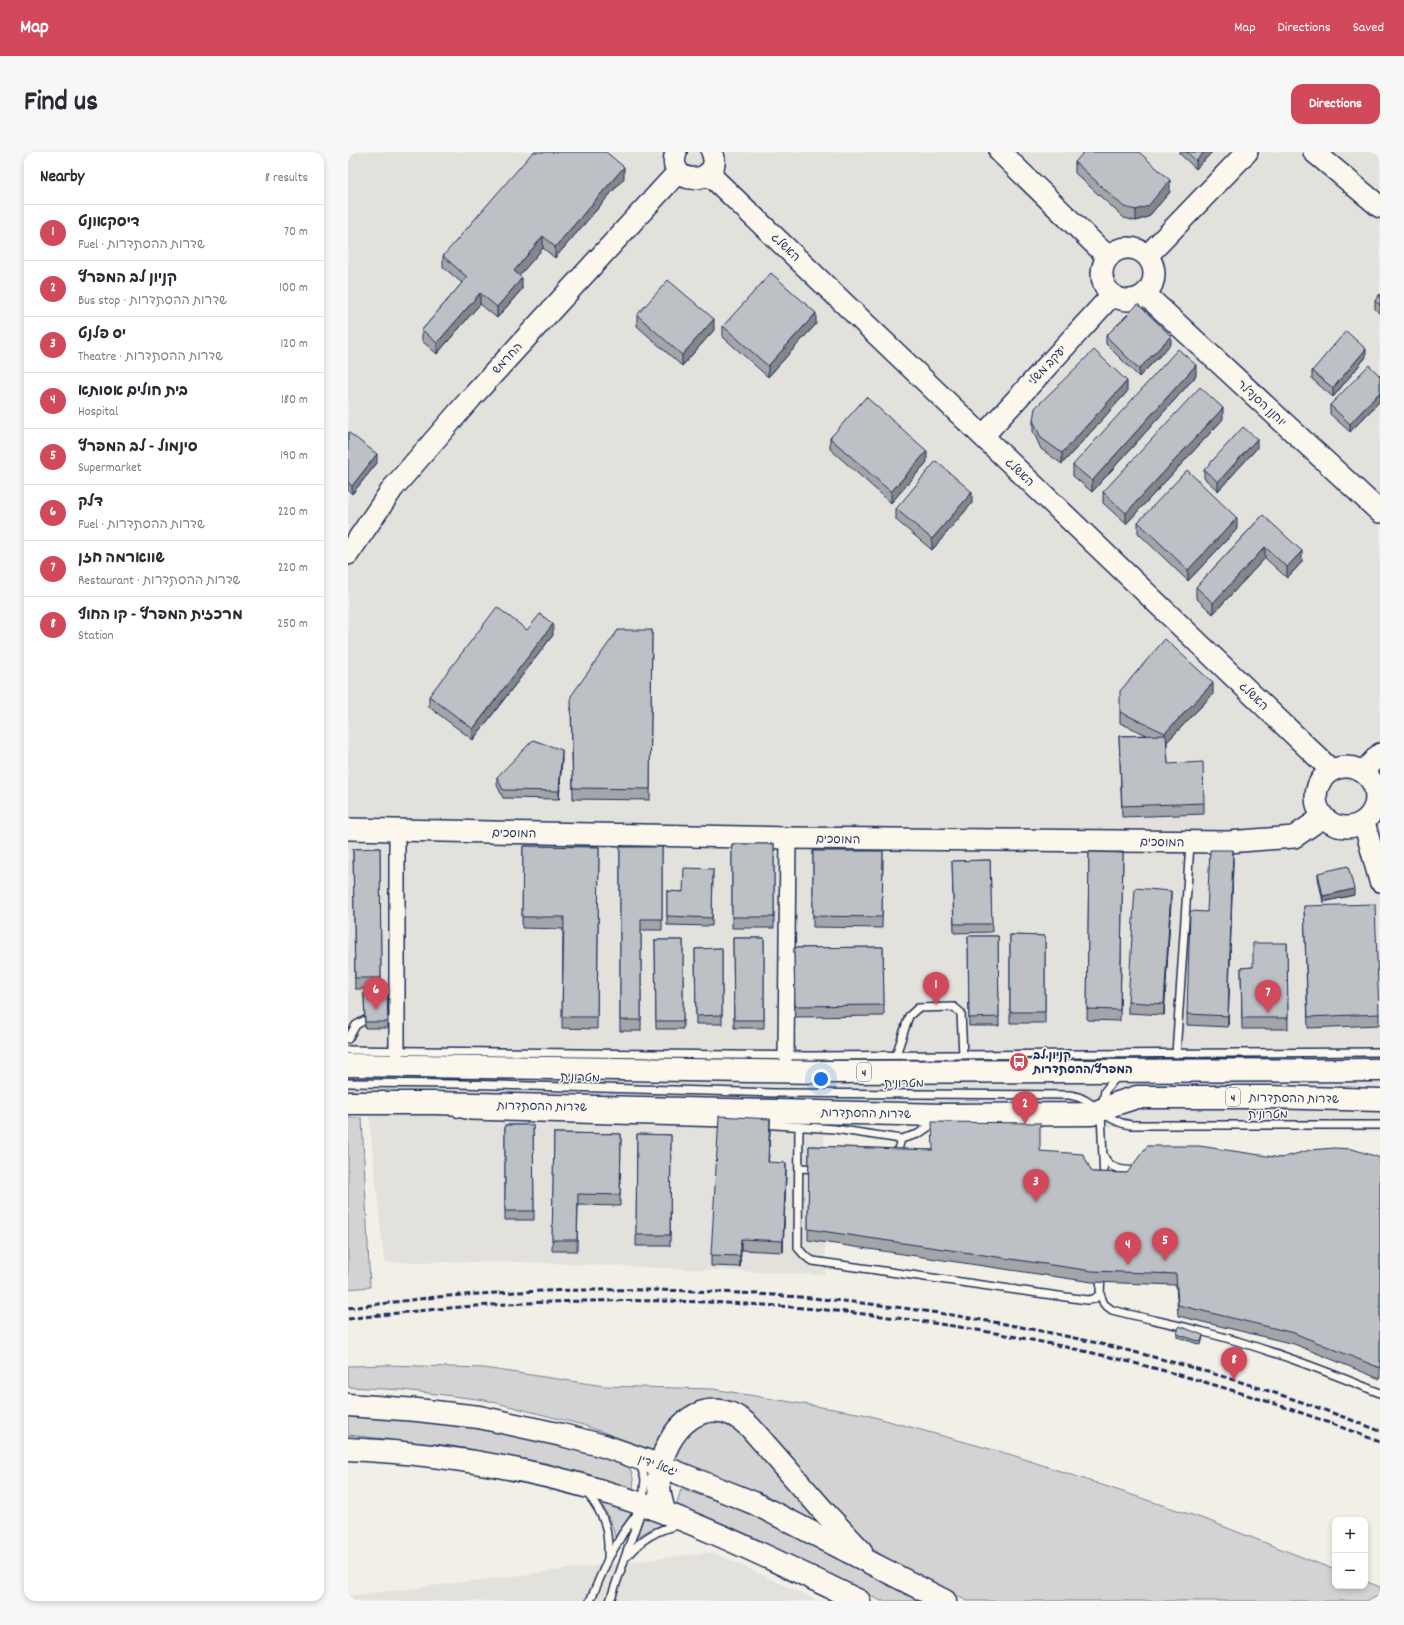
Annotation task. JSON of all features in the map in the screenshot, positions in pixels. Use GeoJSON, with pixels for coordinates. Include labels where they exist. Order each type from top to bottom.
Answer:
{"type":"FeatureCollection","features":[{"type":"Feature","properties":{"kind":"highway","name":"4"},"geometry":{"type":"LineString","coordinates":[[348,1065],[463,1066],[816,1064],[1129,1071],[1380,1070]]}},
{"type":"Feature","properties":{"kind":"highway","name":"שדרות ההסתדרות"},"geometry":{"type":"LineString","coordinates":[[348,1102],[943,1115],[1092,1114],[1101,1112],[1115,1104],[1137,1098],[1376,1098]]}},
{"type":"Feature","properties":{"kind":"highway","name":"יגאל ידין"},"geometry":{"type":"LineString","coordinates":[[348,1405],[417,1410],[479,1417],[562,1435],[636,1457],[670,1478],[754,1503],[945,1601]]}},
{"type":"Feature","properties":{"kind":"highway"},"geometry":{"type":"LineString","coordinates":[[665,1513],[670,1478],[664,1453],[674,1433],[689,1418],[699,1413],[709,1410],[721,1411],[742,1419],[843,1533],[860,1550],[885,1570]]}},
{"type":"Feature","properties":{"kind":"highway"},"geometry":{"type":"LineString","coordinates":[[348,1449],[414,1453],[472,1460],[576,1483],[643,1505],[690,1523],[751,1549],[859,1601]]}},
{"type":"Feature","properties":{"kind":"street"},"geometry":{"type":"LineString","coordinates":[[1000,152],[1108,258]]}},
{"type":"Feature","properties":{"kind":"street"},"geometry":{"type":"LineString","coordinates":[[1147,256],[1247,152]]}},
{"type":"Feature","properties":{"kind":"street"},"geometry":{"type":"LineString","coordinates":[[1314,152],[1380,207]]}},
{"type":"Feature","properties":{"kind":"street"},"geometry":{"type":"LineString","coordinates":[[677,162],[690,179],[696,179],[714,160]]}},
{"type":"Feature","properties":{"kind":"street","name":"האשלג"},"geometry":{"type":"LineString","coordinates":[[714,160],[983,436],[1331,770]]}},
{"type":"Feature","properties":{"kind":"street","name":"החרמש"},"geometry":{"type":"LineString","coordinates":[[348,554],[393,488],[677,162]]}},
{"type":"Feature","properties":{"kind":"street"},"geometry":{"type":"LineString","coordinates":[[1130,248],[1136,249],[1147,256],[1151,262],[1154,276],[1153,283],[1145,294],[1139,298],[1125,300],[1112,295],[1104,286],[1102,274],[1104,262],[1118,250],[1130,248]]}},
{"type":"Feature","properties":{"kind":"street","name":"יוחנן הסנדלר"},"geometry":{"type":"LineString","coordinates":[[1145,294],[1380,512]]}},
{"type":"Feature","properties":{"kind":"street","name":"יעקב משלי"},"geometry":{"type":"LineString","coordinates":[[983,436],[1112,295]]}},
{"type":"Feature","properties":{"kind":"street"},"geometry":{"type":"LineString","coordinates":[[1363,772],[1380,754]]}},
{"type":"Feature","properties":{"kind":"street"},"geometry":{"type":"LineString","coordinates":[[1348,767],[1356,768],[1363,772],[1370,779],[1375,788],[1376,797],[1373,811],[1364,822],[1352,827],[1338,827],[1322,817],[1315,801],[1315,792],[1318,783],[1324,776],[1331,770],[1348,767]]}},
{"type":"Feature","properties":{"kind":"street","name":"המוסכים"},"geometry":{"type":"LineString","coordinates":[[348,829],[788,838],[1228,842],[1294,837],[1322,817]]}},
{"type":"Feature","properties":{"kind":"street"},"geometry":{"type":"LineString","coordinates":[[1364,822],[1380,881]]}},
{"type":"Feature","properties":{"kind":"street"},"geometry":{"type":"LineString","coordinates":[[397,831],[397,1050]]}},
{"type":"Feature","properties":{"kind":"street"},"geometry":{"type":"LineString","coordinates":[[786,1055],[788,838]]}},
{"type":"Feature","properties":{"kind":"lane"},"geometry":{"type":"LineString","coordinates":[[1176,1054],[1190,842]]}},
{"type":"Feature","properties":{"kind":"lane"},"geometry":{"type":"LineString","coordinates":[[896,1055],[909,1016],[918,1008],[954,1008],[961,1013],[963,1055]]}},
{"type":"Feature","properties":{"kind":"lane"},"geometry":{"type":"LineString","coordinates":[[348,1040],[356,1025],[365,1020],[397,1022]]}},
{"type":"Feature","properties":{"kind":"lane"},"geometry":{"type":"LineString","coordinates":[[348,1050],[786,1055],[816,1064],[896,1055],[1380,1052]]}},
{"type":"Feature","properties":{"kind":"lane"},"geometry":{"type":"LineString","coordinates":[[439,1050],[463,1066]]}},
{"type":"Feature","properties":{"kind":"lane"},"geometry":{"type":"LineString","coordinates":[[1104,1191],[1101,1112],[1103,1098],[1109,1086],[1118,1077],[1129,1071]]}},
{"type":"Feature","properties":{"kind":"lane","name":"מטרונית"},"geometry":{"type":"LineString","coordinates":[[348,1083],[459,1084],[775,1093],[1070,1096],[1080,1097],[1087,1100],[1101,1112],[1115,1120],[1131,1125],[1380,1125]]}},
{"type":"Feature","properties":{"kind":"lane"},"geometry":{"type":"LineString","coordinates":[[433,1103],[448,1110],[471,1116],[731,1123]]}},
{"type":"Feature","properties":{"kind":"lane"},"geometry":{"type":"LineString","coordinates":[[752,1124],[843,1130],[902,1139],[918,1134],[943,1115]]}},
{"type":"Feature","properties":{"kind":"lane"},"geometry":{"type":"LineString","coordinates":[[798,1127],[798,1248],[805,1256],[813,1261],[1087,1300],[1094,1299],[1100,1294]]}},
{"type":"Feature","properties":{"kind":"lane"},"geometry":{"type":"LineString","coordinates":[[892,1166],[900,1148],[902,1139]]}},
{"type":"Feature","properties":{"kind":"lane"},"geometry":{"type":"LineString","coordinates":[[1102,1152],[1107,1162],[1114,1168],[1141,1172],[1137,1166],[1140,1164]]}},
{"type":"Feature","properties":{"kind":"lane"},"geometry":{"type":"LineString","coordinates":[[798,1168],[829,1170]]}},
{"type":"Feature","properties":{"kind":"lane"},"geometry":{"type":"LineString","coordinates":[[1101,1263],[1100,1294],[1104,1304],[1112,1310],[1205,1332],[1256,1347],[1331,1373],[1380,1393]]}},
{"type":"Feature","properties":{"kind":"lane"},"geometry":{"type":"LineString","coordinates":[[610,1601],[643,1505],[645,1479],[642,1468],[636,1457]]}},
{"type":"Feature","properties":{"kind":"lane"},"geometry":{"type":"LineString","coordinates":[[590,1601],[608,1559],[623,1533],[643,1505],[670,1478]]}},
{"type":"Feature","properties":{"kind":"lane"},"geometry":{"type":"LineString","coordinates":[[576,1483],[585,1491],[602,1514],[607,1530],[608,1559]]}},
{"type":"Feature","properties":{"kind":"lane"},"geometry":{"type":"LineString","coordinates":[[625,1559],[640,1542],[650,1535],[672,1526],[690,1523]]}},
{"type":"Feature","properties":{"kind":"shaded area"},"geometry":{"type":"Polygon","coordinates":[[[348,152],[1380,152],[1380,1132],[824,1122],[825,1275],[523,1262],[384,1262],[369,1115],[348,1115],[348,152]]]}},
{"type":"Feature","properties":{"kind":"shaded area"},"geometry":{"type":"Polygon","coordinates":[[[348,1118],[362,1118],[370,1287],[348,1289],[348,1118]]]}},
{"type":"Feature","properties":{"kind":"shaded area"},"geometry":{"type":"Polygon","coordinates":[[[388,1365],[484,1368],[604,1386],[713,1389],[863,1414],[1012,1455],[1207,1520],[1332,1569],[1332,1589],[1368,1589],[1368,1582],[1380,1587],[1380,1595],[1368,1601],[967,1601],[894,1564],[858,1538],[725,1404],[658,1452],[583,1425],[485,1400],[403,1390],[348,1387],[348,1366],[388,1365]]]}},
{"type":"Feature","properties":{"kind":"shaded area"},"geometry":{"type":"Polygon","coordinates":[[[348,1416],[432,1422],[532,1437],[623,1462],[627,1465],[631,1472],[633,1493],[591,1475],[546,1463],[452,1446],[348,1435],[348,1416]]]}},
{"type":"Feature","properties":{"kind":"shaded area"},"geometry":{"type":"Polygon","coordinates":[[[732,1419],[830,1533],[672,1460],[692,1425],[732,1419]]]}},
{"type":"Feature","properties":{"kind":"shaded area"},"geometry":{"type":"Polygon","coordinates":[[[681,1489],[723,1503],[763,1520],[920,1601],[881,1601],[799,1561],[676,1507],[681,1489]]]}},
{"type":"Feature","properties":{"kind":"shaded area"},"geometry":{"type":"Polygon","coordinates":[[[595,1494],[636,1507],[615,1537],[607,1514],[595,1494]]]}},
{"type":"Feature","properties":{"kind":"shaded area"},"geometry":{"type":"Polygon","coordinates":[[[646,1511],[677,1521],[655,1527],[636,1538],[646,1511]]]}},
{"type":"Feature","properties":{"kind":"shaded area"},"geometry":{"type":"Polygon","coordinates":[[[713,1552],[818,1601],[348,1601],[348,1596],[713,1552]]]}},
{"type":"Feature","properties":{"kind":"building"},"geometry":{"type":"Polygon","coordinates":[[[533,152],[606,152],[624,167],[555,247],[543,236],[514,271],[522,278],[497,307],[480,293],[437,343],[422,330],[467,277],[443,256],[533,152]]]}},
{"type":"Feature","properties":{"kind":"building"},"geometry":{"type":"Polygon","coordinates":[[[1084,152],[1139,152],[1170,180],[1148,206],[1136,210],[1124,207],[1075,162],[1084,152]]]}},
{"type":"Feature","properties":{"kind":"building"},"geometry":{"type":"Polygon","coordinates":[[[1187,152],[1204,152],[1196,161],[1187,152]]]}},
{"type":"Feature","properties":{"kind":"building"},"geometry":{"type":"Polygon","coordinates":[[[771,273],[816,313],[768,366],[723,326],[771,273]]]}},
{"type":"Feature","properties":{"kind":"building"},"geometry":{"type":"Polygon","coordinates":[[[668,280],[714,319],[682,355],[637,315],[668,280]]]}},
{"type":"Feature","properties":{"kind":"building"},"geometry":{"type":"Polygon","coordinates":[[[1380,294],[1380,305],[1375,301],[1380,294]]]}},
{"type":"Feature","properties":{"kind":"building"},"geometry":{"type":"Polygon","coordinates":[[[1138,304],[1171,336],[1139,369],[1106,336],[1138,304]]]}},
{"type":"Feature","properties":{"kind":"building"},"geometry":{"type":"Polygon","coordinates":[[[1346,331],[1366,349],[1333,388],[1312,371],[1346,331]]]}},
{"type":"Feature","properties":{"kind":"building"},"geometry":{"type":"Polygon","coordinates":[[[1178,349],[1196,365],[1092,481],[1073,465],[1178,349]]]}},
{"type":"Feature","properties":{"kind":"building"},"geometry":{"type":"Polygon","coordinates":[[[1094,350],[1127,381],[1062,453],[1041,438],[1033,420],[1035,408],[1094,350]]]}},
{"type":"Feature","properties":{"kind":"building"},"geometry":{"type":"Polygon","coordinates":[[[1369,365],[1380,376],[1380,392],[1350,424],[1330,405],[1369,365]]]}},
{"type":"Feature","properties":{"kind":"building"},"geometry":{"type":"Polygon","coordinates":[[[1200,387],[1223,408],[1126,513],[1103,492],[1200,387]]]}},
{"type":"Feature","properties":{"kind":"building"},"geometry":{"type":"Polygon","coordinates":[[[866,397],[927,451],[891,492],[830,438],[866,397]]]}},
{"type":"Feature","properties":{"kind":"building"},"geometry":{"type":"Polygon","coordinates":[[[1243,427],[1257,439],[1218,482],[1204,470],[1243,427]]]}},
{"type":"Feature","properties":{"kind":"building"},"geometry":{"type":"Polygon","coordinates":[[[348,432],[377,454],[352,486],[348,482],[348,432]]]}},
{"type":"Feature","properties":{"kind":"building"},"geometry":{"type":"Polygon","coordinates":[[[936,461],[972,492],[932,539],[896,509],[936,461]]]}},
{"type":"Feature","properties":{"kind":"building"},"geometry":{"type":"Polygon","coordinates":[[[1187,470],[1237,518],[1188,570],[1138,522],[1187,470]]]}},
{"type":"Feature","properties":{"kind":"building"},"geometry":{"type":"Polygon","coordinates":[[[1263,515],[1302,551],[1287,567],[1265,547],[1213,603],[1196,587],[1263,515]]]}},
{"type":"Feature","properties":{"kind":"building"},"geometry":{"type":"Polygon","coordinates":[[[497,607],[527,630],[540,614],[553,624],[473,729],[429,696],[497,607]]]}},
{"type":"Feature","properties":{"kind":"building"},"geometry":{"type":"Polygon","coordinates":[[[618,630],[652,630],[650,789],[573,788],[571,696],[618,630]]]}},
{"type":"Feature","properties":{"kind":"building"},"geometry":{"type":"Polygon","coordinates":[[[1165,639],[1213,683],[1165,733],[1120,712],[1120,691],[1165,639]]]}},
{"type":"Feature","properties":{"kind":"building"},"geometry":{"type":"Polygon","coordinates":[[[1166,735],[1168,764],[1203,762],[1204,803],[1122,806],[1119,736],[1166,735]]]}},
{"type":"Feature","properties":{"kind":"building"},"geometry":{"type":"Polygon","coordinates":[[[533,740],[562,750],[559,791],[503,790],[497,777],[533,740]]]}},
{"type":"Feature","properties":{"kind":"building"},"geometry":{"type":"Polygon","coordinates":[[[732,844],[774,844],[774,917],[732,917],[732,844]]]}},
{"type":"Feature","properties":{"kind":"building"},"geometry":{"type":"Polygon","coordinates":[[[523,846],[599,847],[597,1017],[562,1017],[564,917],[522,917],[523,846]]]}},
{"type":"Feature","properties":{"kind":"building"},"geometry":{"type":"Polygon","coordinates":[[[620,847],[662,847],[662,919],[641,919],[641,1020],[620,1020],[620,847]]]}},
{"type":"Feature","properties":{"kind":"building"},"geometry":{"type":"Polygon","coordinates":[[[380,848],[381,978],[355,978],[353,849],[380,848]]]}},
{"type":"Feature","properties":{"kind":"building"},"geometry":{"type":"Polygon","coordinates":[[[1210,850],[1233,850],[1228,1016],[1187,1014],[1190,911],[1207,912],[1210,850]]]}},
{"type":"Feature","properties":{"kind":"building"},"geometry":{"type":"Polygon","coordinates":[[[813,851],[883,851],[882,917],[813,916],[813,851]]]}},
{"type":"Feature","properties":{"kind":"building"},"geometry":{"type":"Polygon","coordinates":[[[1089,852],[1123,853],[1120,1010],[1087,1009],[1089,852]]]}},
{"type":"Feature","properties":{"kind":"building"},"geometry":{"type":"Polygon","coordinates":[[[990,860],[992,924],[954,924],[952,861],[990,860]]]}},
{"type":"Feature","properties":{"kind":"building"},"geometry":{"type":"Polygon","coordinates":[[[1348,866],[1354,889],[1323,896],[1318,873],[1348,866]]]}},
{"type":"Feature","properties":{"kind":"building"},"geometry":{"type":"Polygon","coordinates":[[[684,868],[713,869],[712,918],[667,916],[667,891],[683,892],[684,868]]]}},
{"type":"Feature","properties":{"kind":"building"},"geometry":{"type":"Polygon","coordinates":[[[1135,888],[1171,891],[1164,1004],[1128,1002],[1135,888]]]}},
{"type":"Feature","properties":{"kind":"building"},"geometry":{"type":"Polygon","coordinates":[[[1375,904],[1379,1014],[1308,1017],[1304,906],[1375,904]]]}},
{"type":"Feature","properties":{"kind":"building"},"geometry":{"type":"Polygon","coordinates":[[[1010,935],[1045,936],[1045,1012],[1010,1012],[1010,935]]]}},
{"type":"Feature","properties":{"kind":"building"},"geometry":{"type":"Polygon","coordinates":[[[968,936],[998,936],[999,1017],[969,1018],[968,936]]]}},
{"type":"Feature","properties":{"kind":"building"},"geometry":{"type":"Polygon","coordinates":[[[733,938],[764,938],[764,1020],[734,1020],[733,938]]]}},
{"type":"Feature","properties":{"kind":"building"},"geometry":{"type":"Polygon","coordinates":[[[655,940],[683,940],[683,1021],[656,1021],[655,940]]]}},
{"type":"Feature","properties":{"kind":"building"},"geometry":{"type":"Polygon","coordinates":[[[1253,943],[1287,943],[1288,1018],[1242,1018],[1241,968],[1253,967],[1253,943]]]}},
{"type":"Feature","properties":{"kind":"building"},"geometry":{"type":"Polygon","coordinates":[[[883,947],[884,1005],[795,1006],[794,948],[883,947]]]}},
{"type":"Feature","properties":{"kind":"building"},"geometry":{"type":"Polygon","coordinates":[[[722,948],[722,1015],[696,1016],[695,949],[722,948]]]}},
{"type":"Feature","properties":{"kind":"building"},"geometry":{"type":"Polygon","coordinates":[[[364,993],[387,993],[388,1022],[365,1022],[364,993]]]}},
{"type":"Feature","properties":{"kind":"building"},"geometry":{"type":"Polygon","coordinates":[[[719,1116],[770,1119],[768,1162],[786,1163],[783,1241],[741,1239],[740,1256],[711,1255],[719,1116]]]}},
{"type":"Feature","properties":{"kind":"building"},"geometry":{"type":"Polygon","coordinates":[[[932,1122],[1040,1123],[1040,1151],[1083,1154],[1092,1172],[1127,1173],[1147,1146],[1199,1146],[1281,1158],[1310,1150],[1334,1148],[1352,1149],[1380,1158],[1380,1368],[1294,1333],[1178,1305],[1176,1274],[1092,1271],[808,1229],[809,1146],[933,1150],[932,1122]]]}},
{"type":"Feature","properties":{"kind":"building"},"geometry":{"type":"Polygon","coordinates":[[[505,1125],[533,1125],[534,1211],[505,1211],[505,1125]]]}},
{"type":"Feature","properties":{"kind":"building"},"geometry":{"type":"Polygon","coordinates":[[[554,1133],[621,1134],[620,1195],[578,1194],[577,1240],[552,1240],[554,1133]]]}},
{"type":"Feature","properties":{"kind":"building"},"geometry":{"type":"Polygon","coordinates":[[[637,1134],[671,1135],[670,1235],[636,1235],[637,1134]]]}},
{"type":"Feature","properties":{"kind":"building"},"geometry":{"type":"Polygon","coordinates":[[[1179,1326],[1203,1335],[1201,1342],[1177,1334],[1179,1326]]]}},
{"type":"Feature","properties":{"kind":"railway"},"geometry":{"type":"LineString","coordinates":[[348,1308],[448,1296],[568,1290],[687,1291],[805,1297],[922,1311],[1038,1330],[1153,1357],[1267,1390],[1380,1431]]}},
{"type":"Feature","properties":{"kind":"railway"},"geometry":{"type":"LineString","coordinates":[[348,1319],[479,1306],[610,1301],[741,1304],[872,1315],[1002,1334],[1130,1362],[1256,1398],[1380,1442]]}},
{"type":"Feature","properties":{"kind":"place","name":"דיסקאונט"},"geometry":{"type":"Point","coordinates":[936,1005]}},
{"type":"Feature","properties":{"kind":"place","name":"דלק"},"geometry":{"type":"Point","coordinates":[376,1010]}},
{"type":"Feature","properties":{"kind":"place","name":"שווארמה חזן"},"geometry":{"type":"Point","coordinates":[1268,1013]}},
{"type":"Feature","properties":{"kind":"place","name":"קניון לב המפרץ/ההסתדרות"},"geometry":{"type":"Point","coordinates":[1019,1062]}},
{"type":"Feature","properties":{"kind":"place","name":"קניון לב המפרץ"},"geometry":{"type":"Point","coordinates":[1025,1124]}},
{"type":"Feature","properties":{"kind":"place","name":"יס פלנט"},"geometry":{"type":"Point","coordinates":[1036,1202]}},
{"type":"Feature","properties":{"kind":"place","name":"סינמול - לב המפרץ"},"geometry":{"type":"Point","coordinates":[1165,1261]}},
{"type":"Feature","properties":{"kind":"place","name":"בית חולים אסותא"},"geometry":{"type":"Point","coordinates":[1128,1265]}},
{"type":"Feature","properties":{"kind":"place","name":"מרכזית המפרץ - קו החוף"},"geometry":{"type":"Point","coordinates":[1234,1380]}}]}
